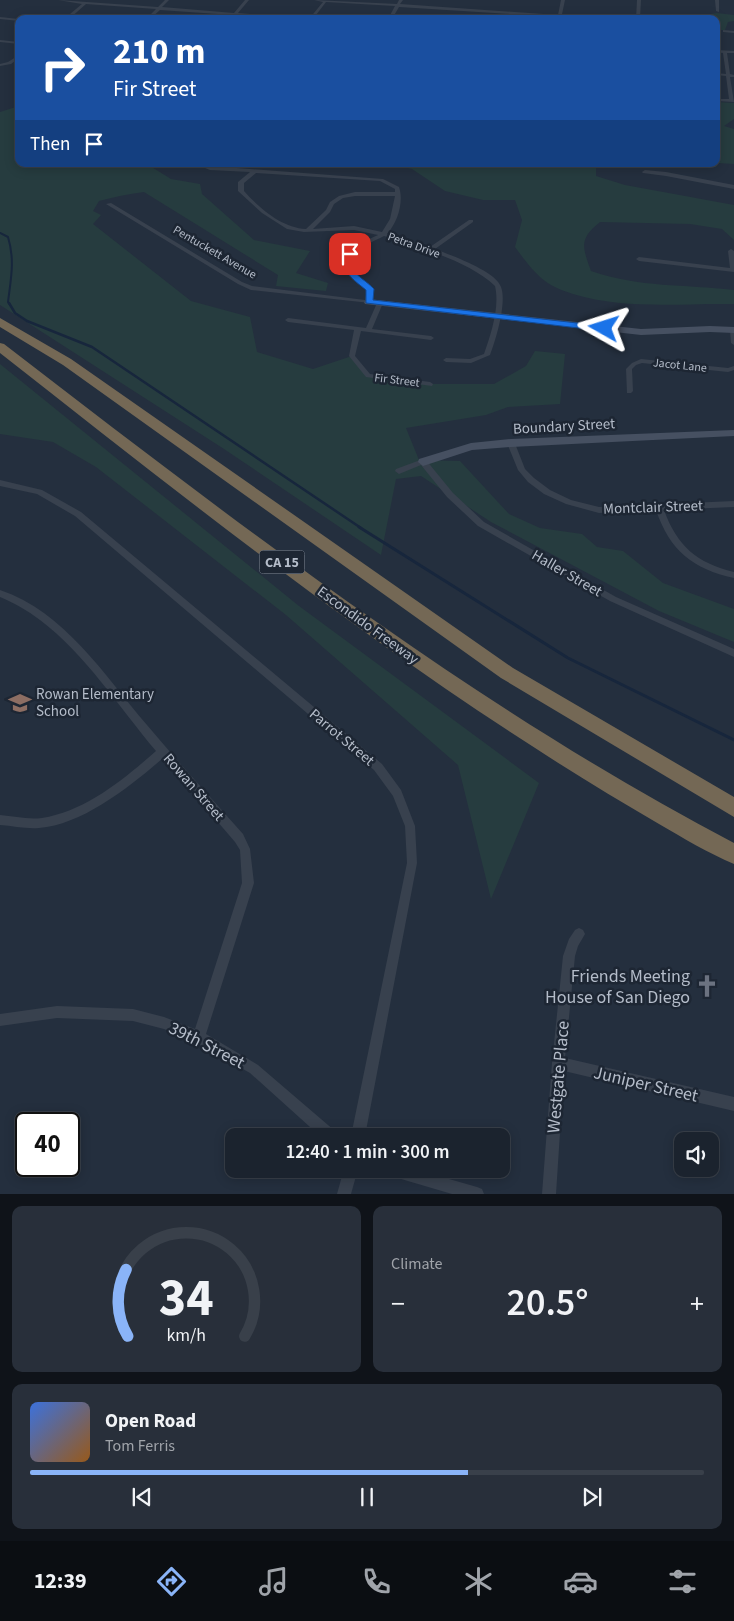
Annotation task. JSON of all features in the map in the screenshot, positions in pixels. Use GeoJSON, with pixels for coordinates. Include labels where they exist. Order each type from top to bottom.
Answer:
{"type":"FeatureCollection","features":[{"type":"Feature","properties":{"kind":"highway","name":"CA 15"},"geometry":{"type":"LineString","coordinates":[[0,322],[67,362],[507,674],[734,808]]}},
{"type":"Feature","properties":{"kind":"highway","name":"Escondido Freeway"},"geometry":{"type":"LineString","coordinates":[[0,347],[170,479],[424,666],[503,719],[608,783],[734,854]]}},
{"type":"Feature","properties":{"kind":"highway"},"geometry":{"type":"LineString","coordinates":[[674,772],[734,801]]}},
{"type":"Feature","properties":{"kind":"street"},"geometry":{"type":"LineString","coordinates":[[60,0],[248,15]]}},
{"type":"Feature","properties":{"kind":"street"},"geometry":{"type":"LineString","coordinates":[[152,15],[167,0]]}},
{"type":"Feature","properties":{"kind":"street"},"geometry":{"type":"LineString","coordinates":[[234,14],[246,0]]}},
{"type":"Feature","properties":{"kind":"street"},"geometry":{"type":"LineString","coordinates":[[316,0],[522,15]]}},
{"type":"Feature","properties":{"kind":"street"},"geometry":{"type":"LineString","coordinates":[[392,15],[401,0]]}},
{"type":"Feature","properties":{"kind":"street"},"geometry":{"type":"LineString","coordinates":[[560,15],[563,0]]}},
{"type":"Feature","properties":{"kind":"street"},"geometry":{"type":"LineString","coordinates":[[638,15],[639,0]]}},
{"type":"Feature","properties":{"kind":"street"},"geometry":{"type":"LineString","coordinates":[[717,0],[718,11]]}},
{"type":"Feature","properties":{"kind":"street"},"geometry":{"type":"LineString","coordinates":[[314,15],[325,1]]}},
{"type":"Feature","properties":{"kind":"street"},"geometry":{"type":"LineString","coordinates":[[71,15],[85,3]]}},
{"type":"Feature","properties":{"kind":"street"},"geometry":{"type":"LineString","coordinates":[[0,18],[15,20]]}},
{"type":"Feature","properties":{"kind":"street"},"geometry":{"type":"LineString","coordinates":[[724,31],[734,32]]}},
{"type":"Feature","properties":{"kind":"street"},"geometry":{"type":"LineString","coordinates":[[0,41],[15,43]]}},
{"type":"Feature","properties":{"kind":"street"},"geometry":{"type":"LineString","coordinates":[[720,51],[734,52]]}},
{"type":"Feature","properties":{"kind":"street"},"geometry":{"type":"LineString","coordinates":[[724,51],[732,101]]}},
{"type":"Feature","properties":{"kind":"street"},"geometry":{"type":"LineString","coordinates":[[0,65],[9,63],[15,59]]}},
{"type":"Feature","properties":{"kind":"street"},"geometry":{"type":"LineString","coordinates":[[720,74],[734,76]]}},
{"type":"Feature","properties":{"kind":"street"},"geometry":{"type":"LineString","coordinates":[[207,167],[381,180],[393,185],[399,194],[399,200],[385,234],[364,241],[356,247],[350,254],[348,263],[354,278],[370,289],[368,302]]}},
{"type":"Feature","properties":{"kind":"street","name":"Petra Drive"},"geometry":{"type":"LineString","coordinates":[[255,171],[242,182],[240,187],[244,195],[290,228],[351,228],[370,230],[430,250],[475,268],[492,278],[498,285],[500,292],[487,355],[471,361],[446,360]]}},
{"type":"Feature","properties":{"kind":"street"},"geometry":{"type":"LineString","coordinates":[[645,172],[666,174],[734,187]]}},
{"type":"Feature","properties":{"kind":"street"},"geometry":{"type":"LineString","coordinates":[[309,229],[328,211],[332,203],[341,198],[355,194],[399,194]]}},
{"type":"Feature","properties":{"kind":"street","name":"Pentuckett Avenue"},"geometry":{"type":"LineString","coordinates":[[109,204],[251,288],[641,332],[733,330]]}},
{"type":"Feature","properties":{"kind":"street"},"geometry":{"type":"LineString","coordinates":[[430,250],[471,221]]}},
{"type":"Feature","properties":{"kind":"street"},"geometry":{"type":"LineString","coordinates":[[638,259],[733,270],[731,251]]}},
{"type":"Feature","properties":{"kind":"street"},"geometry":{"type":"LineString","coordinates":[[368,330],[380,303]]}},
{"type":"Feature","properties":{"kind":"street"},"geometry":{"type":"LineString","coordinates":[[288,320],[431,338]]}},
{"type":"Feature","properties":{"kind":"street","name":"Fir Street"},"geometry":{"type":"LineString","coordinates":[[358,329],[352,356],[368,376],[430,384]]}},
{"type":"Feature","properties":{"kind":"street"},"geometry":{"type":"LineString","coordinates":[[733,330],[734,343]]}},
{"type":"Feature","properties":{"kind":"street","name":"Jacot Lane"},"geometry":{"type":"LineString","coordinates":[[629,391],[629,369],[634,364],[642,361],[728,370],[734,368]]}},
{"type":"Feature","properties":{"kind":"street","name":"Boundary Street"},"geometry":{"type":"LineString","coordinates":[[399,472],[423,462],[470,448],[512,443],[734,433]]}},
{"type":"Feature","properties":{"kind":"street","name":"Montclair Street"},"geometry":{"type":"LineString","coordinates":[[512,443],[522,470],[531,480],[547,492],[569,502],[599,510],[734,504]]}},
{"type":"Feature","properties":{"kind":"street","name":"Haller Street"},"geometry":{"type":"LineString","coordinates":[[423,462],[442,488],[463,510],[481,524],[613,599],[734,653]]}},
{"type":"Feature","properties":{"kind":"street","name":"Parrot Street"},"geometry":{"type":"LineString","coordinates":[[0,484],[39,492],[78,514],[378,767],[397,793],[410,826],[412,863],[360,1128]]}},
{"type":"Feature","properties":{"kind":"street"},"geometry":{"type":"LineString","coordinates":[[659,507],[672,539],[690,558],[717,572],[734,575]]}},
{"type":"Feature","properties":{"kind":"street","name":"Rowan Street"},"geometry":{"type":"LineString","coordinates":[[0,593],[18,601],[44,618],[76,648],[239,838],[245,849],[248,883],[199,1037]]}},
{"type":"Feature","properties":{"kind":"street"},"geometry":{"type":"LineString","coordinates":[[0,820],[41,823],[76,812],[136,775],[163,751]]}},
{"type":"Feature","properties":{"kind":"street","name":"Westgate Place"},"geometry":{"type":"LineString","coordinates":[[549,1194],[558,1063],[569,956],[579,934]]}},
{"type":"Feature","properties":{"kind":"street","name":"39th Street"},"geometry":{"type":"LineString","coordinates":[[0,1020],[57,1012],[133,1015],[164,1023],[199,1037],[254,1069],[321,1128]]}},
{"type":"Feature","properties":{"kind":"street","name":"Juniper Street"},"geometry":{"type":"LineString","coordinates":[[558,1063],[734,1104]]}},
{"type":"Feature","properties":{"kind":"street"},"geometry":{"type":"LineString","coordinates":[[344,1194],[348,1178]]}},
{"type":"Feature","properties":{"kind":"street"},"geometry":{"type":"LineString","coordinates":[[422,1178],[477,1194]]}},
{"type":"Feature","properties":{"kind":"green space"},"geometry":{"type":"Polygon","coordinates":[[[717,13],[734,15],[734,21],[728,22],[725,30],[720,30],[720,15],[704,15],[717,13]]]}},
{"type":"Feature","properties":{"kind":"green space"},"geometry":{"type":"Polygon","coordinates":[[[720,102],[734,103],[734,119],[724,126],[734,129],[734,164],[720,163],[720,102]]]}},
{"type":"Feature","properties":{"kind":"green space"},"geometry":{"type":"Polygon","coordinates":[[[15,107],[15,167],[152,167],[171,179],[200,184],[202,194],[254,240],[310,251],[296,273],[328,283],[326,291],[276,286],[278,275],[144,192],[99,201],[93,211],[101,215],[93,224],[191,301],[250,317],[257,352],[313,369],[352,356],[368,376],[430,384],[494,384],[526,366],[535,351],[565,354],[560,404],[508,407],[486,415],[406,428],[419,460],[460,461],[509,514],[540,528],[582,534],[597,547],[623,551],[663,583],[734,609],[734,642],[659,611],[491,522],[421,476],[396,479],[381,555],[224,449],[0,305],[0,112],[15,107]]]}},
{"type":"Feature","properties":{"kind":"green space"},"geometry":{"type":"Polygon","coordinates":[[[404,167],[596,167],[596,176],[625,185],[734,205],[734,240],[722,229],[690,224],[600,222],[588,233],[584,249],[591,271],[645,283],[734,290],[734,304],[633,304],[593,299],[562,290],[551,285],[541,277],[515,247],[522,220],[515,200],[483,200],[445,191],[412,169],[404,167]]]}},
{"type":"Feature","properties":{"kind":"green space"},"geometry":{"type":"Polygon","coordinates":[[[0,364],[299,606],[539,783],[491,899],[458,765],[286,615],[96,467],[53,442],[0,434],[0,364]]]}},
{"type":"Feature","properties":{"kind":"waterway"},"geometry":{"type":"LineString","coordinates":[[0,233],[8,237],[10,245],[12,269],[8,302],[10,305]]}},
{"type":"Feature","properties":{"kind":"waterway"},"geometry":{"type":"LineString","coordinates":[[9,303],[15,313],[27,321],[92,347],[361,528]]}},
{"type":"Feature","properties":{"kind":"waterway"},"geometry":{"type":"LineString","coordinates":[[359,527],[568,658],[734,740]]}},
{"type":"Feature","properties":{"kind":"place","name":"Rowan Elementary School"},"geometry":{"type":"Point","coordinates":[20,703]}},
{"type":"Feature","properties":{"kind":"place","name":"Friends Meeting House of San Diego"},"geometry":{"type":"Point","coordinates":[707,986]}},
{"type":"Feature","properties":{"kind":"route"},"geometry":{"type":"LineString","coordinates":[[350,254],[348,263],[350,272],[354,278],[370,289],[368,302],[604,328]]}}]}
